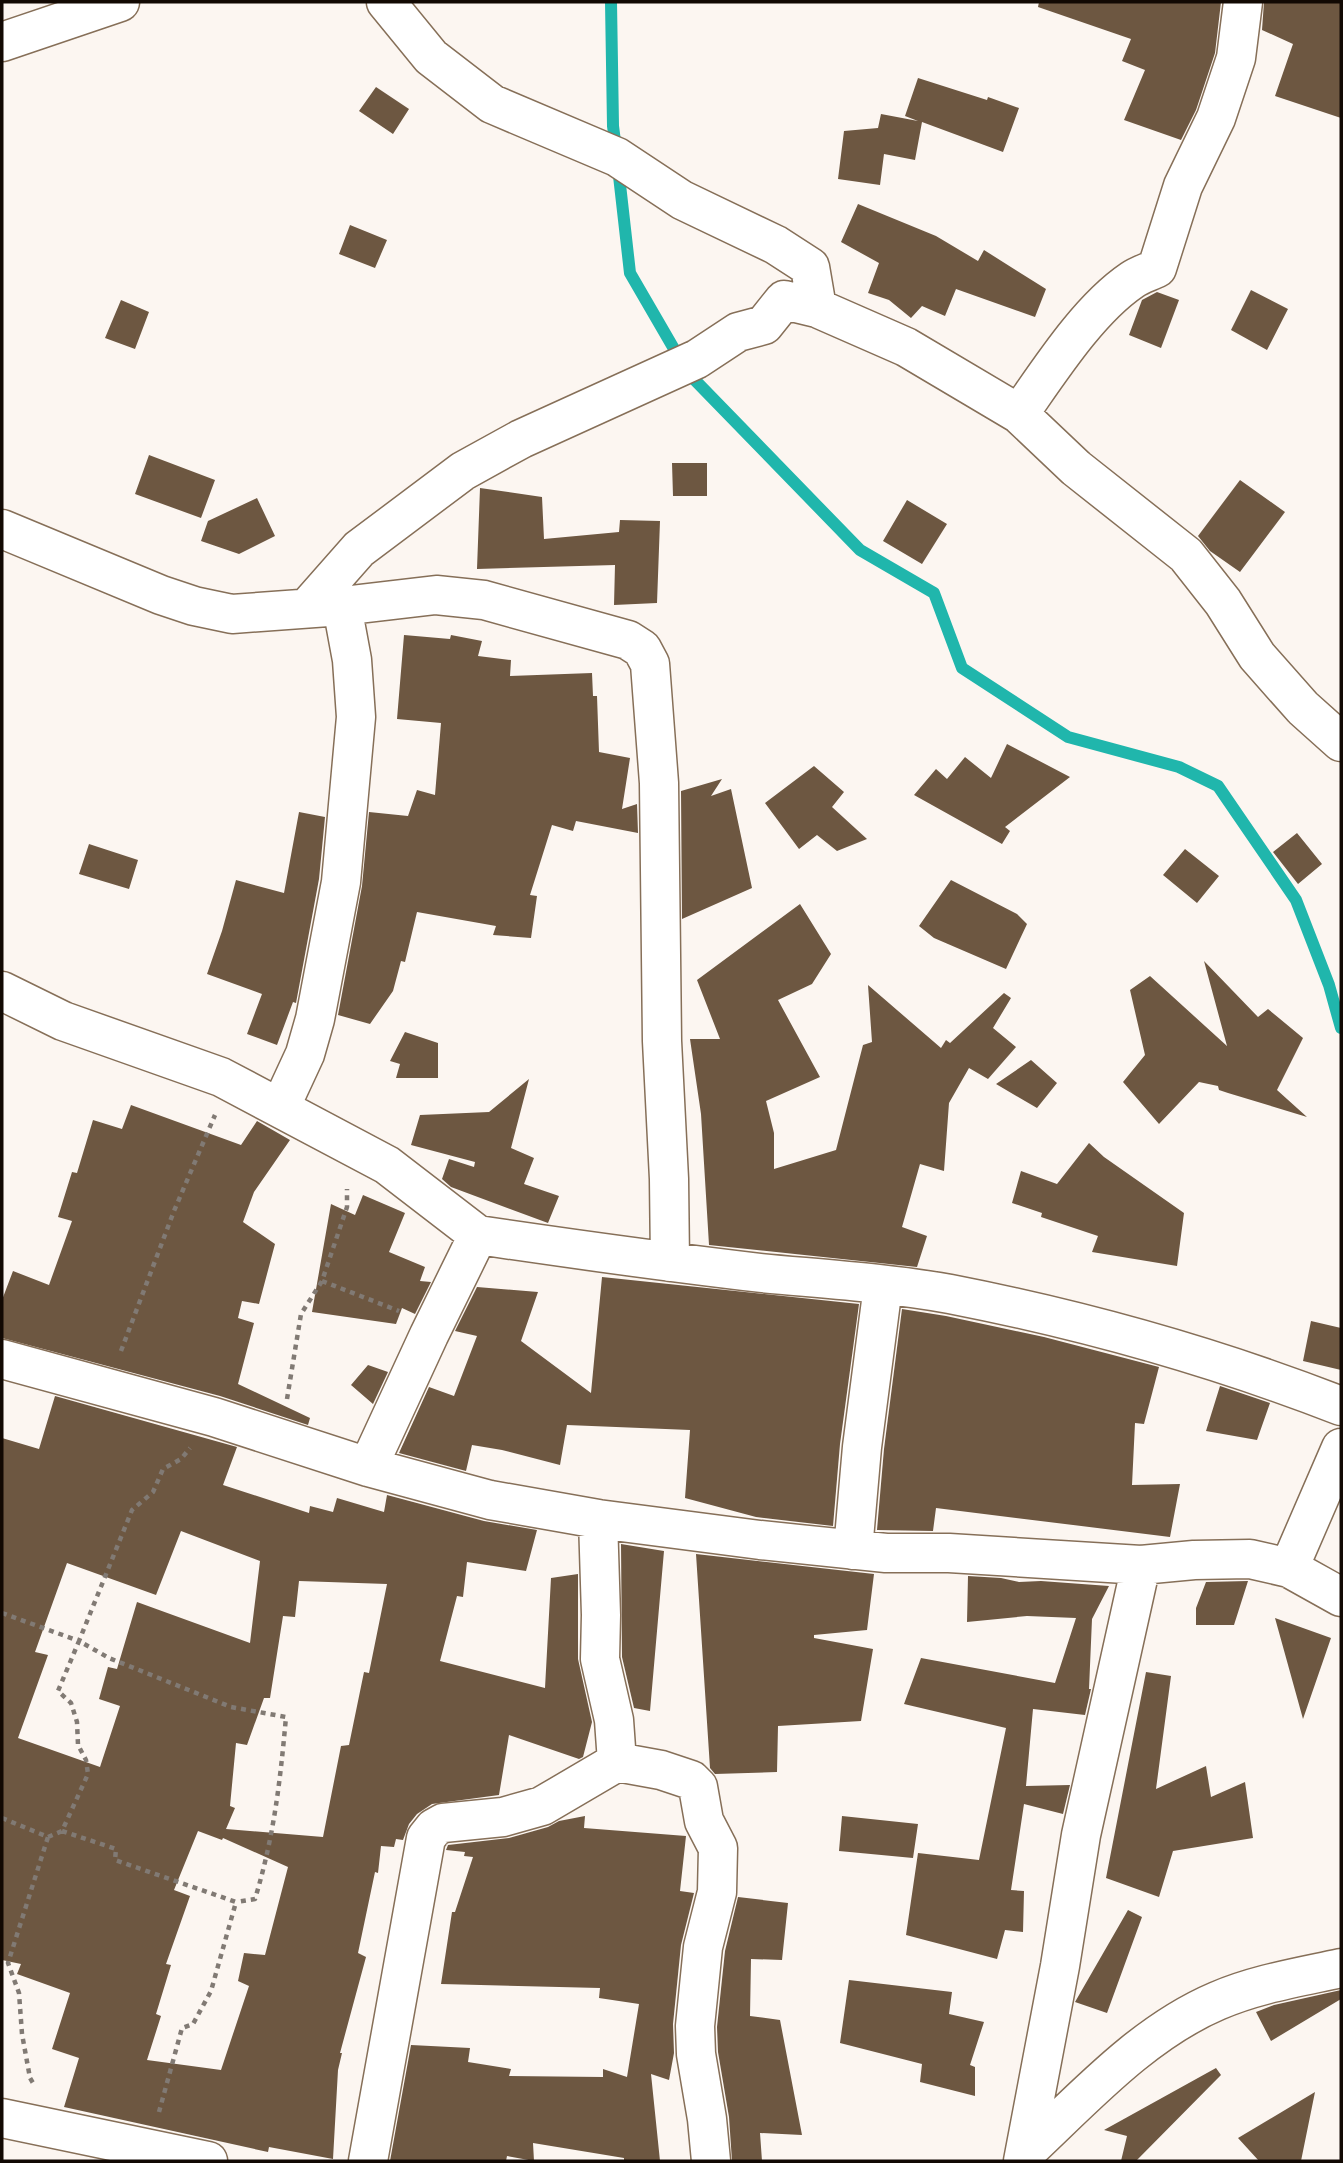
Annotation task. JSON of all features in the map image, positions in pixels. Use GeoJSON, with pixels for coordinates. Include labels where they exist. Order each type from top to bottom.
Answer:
{"type":"FeatureCollection","features":[{"type":"Feature","properties":{"kind":"street"},"geometry":{"type":"LineString","coordinates":[[2,42],[120,2]]}},
{"type":"Feature","properties":{"kind":"street"},"geometry":{"type":"LineString","coordinates":[[386,2],[431,57],[492,104],[617,157],[682,200],[776,245],[810,267],[817,308]]}},
{"type":"Feature","properties":{"kind":"street"},"geometry":{"type":"LineString","coordinates":[[1019,414],[1090,318],[1132,279],[1157,268],[1183,186],[1216,118],[1236,58],[1242,2]]}},
{"type":"Feature","properties":{"kind":"street"},"geometry":{"type":"LineString","coordinates":[[324,607],[359,549],[463,471],[521,439],[697,359],[738,332],[764,325],[784,300],[817,308],[906,347],[1019,414],[1076,468],[1186,555],[1223,602],[1257,656],[1303,708],[1341,741]]}},
{"type":"Feature","properties":{"kind":"street"},"geometry":{"type":"LineString","coordinates":[[2,529],[161,595],[232,614],[436,595],[485,600],[628,640],[642,649],[650,664],[659,783],[662,1014],[670,1179],[670,1262]]}},
{"type":"Feature","properties":{"kind":"street"},"geometry":{"type":"LineString","coordinates":[[280,1108],[305,1054],[315,1019],[341,882],[356,717],[352,660],[324,607]]}},
{"type":"Feature","properties":{"kind":"street"},"geometry":{"type":"LineString","coordinates":[[2,991],[63,1021],[229,1081],[387,1165],[478,1235],[670,1262],[948,1294],[1121,1334],[1292,1387],[1341,1406]]}},
{"type":"Feature","properties":{"kind":"street"},"geometry":{"type":"LineString","coordinates":[[368,1467],[478,1235]]}},
{"type":"Feature","properties":{"kind":"street"},"geometry":{"type":"LineString","coordinates":[[853,1550],[864,1433],[883,1286]]}},
{"type":"Feature","properties":{"kind":"street"},"geometry":{"type":"LineString","coordinates":[[2,1359],[214,1417],[368,1467],[490,1500],[598,1519],[853,1550],[1141,1565],[1250,1559],[1289,1568],[1341,1597]]}},
{"type":"Feature","properties":{"kind":"street"},"geometry":{"type":"LineString","coordinates":[[1289,1568],[1341,1448]]}},
{"type":"Feature","properties":{"kind":"street"},"geometry":{"type":"LineString","coordinates":[[598,1519],[600,1659],[614,1720],[617,1762]]}},
{"type":"Feature","properties":{"kind":"street"},"geometry":{"type":"LineString","coordinates":[[1024,2157],[1060,1966],[1081,1835],[1141,1565]]}},
{"type":"Feature","properties":{"kind":"street"},"geometry":{"type":"LineString","coordinates":[[368,2161],[426,1838],[434,1828],[443,1823],[503,1817],[542,1806],[617,1762],[661,1770],[691,1780],[698,1787],[704,1821],[718,1848],[717,1892],[704,1947],[695,2026],[696,2054],[711,2161]]}},
{"type":"Feature","properties":{"kind":"street"},"geometry":{"type":"LineString","coordinates":[[1024,2157],[1100,2082],[1162,2030],[1218,2000],[1286,1980],[1341,1968]]}},
{"type":"Feature","properties":{"kind":"street"},"geometry":{"type":"LineString","coordinates":[[2,2118],[208,2161]]}},
{"type":"Feature","properties":{"kind":"path"},"geometry":{"type":"LineString","coordinates":[[106,1387],[174,1212],[229,1081]]}},
{"type":"Feature","properties":{"kind":"path"},"geometry":{"type":"LineString","coordinates":[[278,1438],[301,1314],[322,1281],[347,1207],[347,1143]]}},
{"type":"Feature","properties":{"kind":"path"},"geometry":{"type":"LineString","coordinates":[[322,1281],[434,1324]]}},
{"type":"Feature","properties":{"kind":"path"},"geometry":{"type":"LineString","coordinates":[[62,1831],[88,1774],[86,1759],[78,1745],[78,1722],[71,1703],[58,1690],[132,1510],[153,1493],[163,1469],[181,1459],[214,1417]]}},
{"type":"Feature","properties":{"kind":"path"},"geometry":{"type":"LineString","coordinates":[[2,1613],[79,1641],[109,1658],[231,1707],[286,1717],[280,1793],[270,1850],[255,1899],[236,1902],[115,1860],[116,1849],[62,1831],[48,1837],[2,1818]]}},
{"type":"Feature","properties":{"kind":"path"},"geometry":{"type":"LineString","coordinates":[[36,2086],[30,2078],[19,1993],[8,1963],[48,1837]]}},
{"type":"Feature","properties":{"kind":"path"},"geometry":{"type":"LineString","coordinates":[[149,2148],[182,2028],[193,2024],[211,1991],[236,1902]]}},
{"type":"Feature","properties":{"kind":"building"},"geometry":{"type":"Polygon","coordinates":[[[1039,2],[1221,2],[1215,53],[1196,110],[1181,140],[1124,120],[1145,70],[1122,61],[1131,39],[1038,7],[1039,2]]]}},
{"type":"Feature","properties":{"kind":"building"},"geometry":{"type":"Polygon","coordinates":[[[1264,2],[1341,2],[1341,118],[1275,96],[1293,44],[1262,30],[1264,2]]]}},
{"type":"Feature","properties":{"kind":"building"},"geometry":{"type":"Polygon","coordinates":[[[918,78],[1019,108],[1003,152],[922,122],[915,160],[884,154],[880,185],[838,179],[844,131],[878,128],[881,114],[918,121],[905,116],[918,78]]]}},
{"type":"Feature","properties":{"kind":"building"},"geometry":{"type":"Polygon","coordinates":[[[376,87],[409,109],[393,134],[359,111],[376,87]]]}},
{"type":"Feature","properties":{"kind":"building"},"geometry":{"type":"Polygon","coordinates":[[[858,204],[936,236],[978,261],[984,250],[1046,289],[1035,317],[956,289],[945,316],[922,306],[911,318],[889,300],[868,293],[879,263],[841,242],[858,204]]]}},
{"type":"Feature","properties":{"kind":"building"},"geometry":{"type":"Polygon","coordinates":[[[350,225],[387,240],[375,268],[339,254],[350,225]]]}},
{"type":"Feature","properties":{"kind":"building"},"geometry":{"type":"Polygon","coordinates":[[[1251,290],[1288,309],[1267,350],[1231,330],[1251,290]]]}},
{"type":"Feature","properties":{"kind":"building"},"geometry":{"type":"Polygon","coordinates":[[[1157,292],[1179,300],[1161,348],[1129,335],[1142,300],[1157,292]]]}},
{"type":"Feature","properties":{"kind":"building"},"geometry":{"type":"Polygon","coordinates":[[[121,300],[149,312],[135,349],[105,338],[121,300]]]}},
{"type":"Feature","properties":{"kind":"building"},"geometry":{"type":"Polygon","coordinates":[[[149,455],[215,480],[201,518],[135,494],[149,455]]]}},
{"type":"Feature","properties":{"kind":"building"},"geometry":{"type":"Polygon","coordinates":[[[672,463],[707,463],[707,496],[673,496],[672,463]]]}},
{"type":"Feature","properties":{"kind":"building"},"geometry":{"type":"Polygon","coordinates":[[[1240,480],[1285,512],[1240,572],[1210,551],[1198,536],[1240,480]]]}},
{"type":"Feature","properties":{"kind":"building"},"geometry":{"type":"Polygon","coordinates":[[[480,488],[542,497],[544,539],[619,532],[620,520],[660,521],[657,603],[614,605],[615,565],[477,569],[480,488]]]}},
{"type":"Feature","properties":{"kind":"building"},"geometry":{"type":"Polygon","coordinates":[[[257,498],[275,536],[239,554],[201,541],[208,521],[257,498]]]}},
{"type":"Feature","properties":{"kind":"building"},"geometry":{"type":"Polygon","coordinates":[[[907,500],[947,524],[922,564],[883,541],[907,500]]]}},
{"type":"Feature","properties":{"kind":"building"},"geometry":{"type":"Polygon","coordinates":[[[404,635],[450,639],[451,635],[482,641],[478,656],[511,660],[510,676],[592,673],[593,696],[597,696],[599,752],[630,758],[622,809],[637,804],[638,833],[576,821],[573,831],[552,825],[530,895],[537,896],[531,938],[493,935],[496,926],[417,912],[405,962],[401,961],[393,991],[370,1024],[338,1015],[362,886],[369,812],[408,816],[417,790],[435,795],[441,723],[397,719],[404,635]]]}},
{"type":"Feature","properties":{"kind":"building"},"geometry":{"type":"Polygon","coordinates":[[[1007,744],[1070,777],[1005,827],[1010,831],[1002,844],[914,795],[936,769],[947,779],[965,757],[991,778],[1007,744]]]}},
{"type":"Feature","properties":{"kind":"building"},"geometry":{"type":"Polygon","coordinates":[[[814,766],[844,792],[832,807],[867,839],[837,851],[817,835],[799,849],[765,803],[814,766]]]}},
{"type":"Feature","properties":{"kind":"building"},"geometry":{"type":"Polygon","coordinates":[[[722,779],[711,796],[731,789],[752,888],[682,919],[681,791],[722,779]]]}},
{"type":"Feature","properties":{"kind":"building"},"geometry":{"type":"Polygon","coordinates":[[[299,812],[325,817],[319,879],[296,1003],[293,1002],[277,1045],[247,1034],[262,994],[207,974],[236,880],[284,893],[299,812]]]}},
{"type":"Feature","properties":{"kind":"building"},"geometry":{"type":"Polygon","coordinates":[[[1297,833],[1322,864],[1298,884],[1273,852],[1297,833]]]}},
{"type":"Feature","properties":{"kind":"building"},"geometry":{"type":"Polygon","coordinates":[[[89,844],[138,860],[129,889],[79,874],[89,844]]]}},
{"type":"Feature","properties":{"kind":"building"},"geometry":{"type":"Polygon","coordinates":[[[1185,849],[1219,876],[1197,903],[1163,875],[1185,849]]]}},
{"type":"Feature","properties":{"kind":"building"},"geometry":{"type":"Polygon","coordinates":[[[951,880],[1017,914],[1027,924],[1006,969],[934,938],[919,926],[951,880]]]}},
{"type":"Feature","properties":{"kind":"building"},"geometry":{"type":"Polygon","coordinates":[[[800,904],[831,954],[812,984],[778,1000],[820,1077],[766,1101],[774,1133],[774,1169],[836,1150],[863,1045],[872,1042],[868,985],[941,1048],[946,1040],[950,1043],[1004,993],[1011,998],[993,1028],[1016,1047],[988,1079],[969,1068],[949,1103],[944,1171],[920,1164],[902,1227],[927,1236],[917,1267],[709,1245],[701,1114],[690,1039],[720,1039],[697,980],[800,904]]]}},
{"type":"Feature","properties":{"kind":"building"},"geometry":{"type":"Polygon","coordinates":[[[1204,961],[1258,1017],[1268,1009],[1303,1038],[1277,1090],[1307,1117],[1199,1082],[1159,1124],[1123,1082],[1145,1055],[1130,990],[1150,976],[1227,1046],[1204,961]]]}},
{"type":"Feature","properties":{"kind":"building"},"geometry":{"type":"Polygon","coordinates":[[[405,1032],[438,1043],[438,1078],[396,1078],[400,1064],[390,1061],[405,1032]]]}},
{"type":"Feature","properties":{"kind":"building"},"geometry":{"type":"Polygon","coordinates":[[[1031,1060],[1057,1083],[1037,1108],[996,1084],[1031,1060]]]}},
{"type":"Feature","properties":{"kind":"building"},"geometry":{"type":"Polygon","coordinates":[[[529,1079],[511,1148],[534,1158],[524,1184],[559,1196],[548,1223],[451,1187],[442,1179],[449,1159],[474,1167],[475,1162],[411,1145],[420,1115],[489,1112],[529,1079]]]}},
{"type":"Feature","properties":{"kind":"building"},"geometry":{"type":"Polygon","coordinates":[[[131,1105],[241,1145],[257,1121],[290,1140],[254,1192],[243,1222],[275,1244],[259,1304],[242,1301],[238,1318],[254,1323],[238,1384],[310,1418],[308,1425],[220,1396],[2,1338],[2,1300],[13,1271],[49,1285],[72,1221],[58,1217],[72,1172],[77,1173],[93,1120],[122,1129],[131,1105]]]}},
{"type":"Feature","properties":{"kind":"building"},"geometry":{"type":"Polygon","coordinates":[[[1089,1143],[1104,1157],[1184,1213],[1177,1266],[1092,1252],[1098,1236],[1041,1217],[1042,1213],[1012,1203],[1021,1171],[1057,1184],[1089,1143]]]}},
{"type":"Feature","properties":{"kind":"building"},"geometry":{"type":"Polygon","coordinates":[[[363,1195],[405,1213],[389,1252],[425,1267],[420,1281],[431,1282],[415,1314],[402,1308],[396,1324],[312,1312],[331,1204],[355,1215],[363,1195]]]}},
{"type":"Feature","properties":{"kind":"building"},"geometry":{"type":"Polygon","coordinates":[[[602,1277],[859,1304],[840,1444],[833,1526],[756,1517],[685,1498],[690,1430],[567,1425],[560,1465],[472,1445],[466,1471],[399,1453],[429,1387],[454,1396],[477,1336],[455,1331],[477,1287],[538,1292],[521,1341],[591,1393],[602,1277]]]}},
{"type":"Feature","properties":{"kind":"building"},"geometry":{"type":"Polygon","coordinates":[[[902,1309],[1044,1337],[1159,1367],[1144,1424],[1135,1423],[1132,1485],[1180,1484],[1170,1537],[936,1508],[933,1531],[877,1530],[884,1449],[902,1309]]]}},
{"type":"Feature","properties":{"kind":"building"},"geometry":{"type":"Polygon","coordinates":[[[1311,1321],[1341,1328],[1341,1370],[1303,1361],[1311,1321]]]}},
{"type":"Feature","properties":{"kind":"building"},"geometry":{"type":"Polygon","coordinates":[[[368,1365],[388,1372],[373,1404],[351,1385],[368,1365]]]}},
{"type":"Feature","properties":{"kind":"building"},"geometry":{"type":"Polygon","coordinates":[[[1220,1386],[1270,1403],[1257,1440],[1206,1431],[1220,1386]]]}},
{"type":"Feature","properties":{"kind":"building"},"geometry":{"type":"Polygon","coordinates":[[[55,1396],[237,1447],[223,1485],[309,1513],[310,1506],[333,1512],[337,1498],[384,1512],[387,1495],[484,1521],[537,1530],[526,1571],[467,1562],[463,1597],[457,1596],[440,1661],[545,1688],[551,1578],[578,1574],[578,1659],[592,1722],[583,1757],[579,1759],[509,1735],[499,1795],[432,1804],[417,1814],[409,1824],[403,1840],[396,1839],[394,1847],[381,1846],[378,1873],[375,1872],[358,1953],[366,1957],[340,2053],[333,2159],[269,2147],[268,2152],[64,2107],[79,2058],[52,2049],[70,1993],[17,1974],[21,1964],[2,1960],[2,1438],[39,1449],[55,1396]],[[181,1531],[156,1595],[67,1563],[35,1652],[48,1655],[18,1738],[100,1767],[120,1706],[99,1699],[108,1667],[117,1669],[137,1602],[250,1643],[260,1561],[181,1531]],[[299,1581],[295,1617],[283,1616],[270,1698],[264,1698],[247,1745],[236,1743],[230,1806],[235,1808],[226,1829],[323,1837],[341,1746],[349,1745],[364,1672],[369,1673],[387,1584],[299,1581]],[[198,1831],[174,1890],[190,1896],[166,1964],[171,1965],[156,2014],[161,2016],[147,2060],[221,2070],[249,1986],[238,1981],[244,1953],[265,1955],[288,1867],[223,1838],[222,1840],[198,1831]]]}},
{"type":"Feature","properties":{"kind":"building"},"geometry":{"type":"Polygon","coordinates":[[[621,1544],[664,1551],[650,1711],[634,1708],[622,1657],[621,1544]]]}},
{"type":"Feature","properties":{"kind":"building"},"geometry":{"type":"Polygon","coordinates":[[[696,1554],[874,1574],[867,1630],[814,1635],[814,1638],[873,1649],[861,1721],[778,1726],[777,1772],[715,1774],[710,1768],[696,1554]]]}},
{"type":"Feature","properties":{"kind":"building"},"geometry":{"type":"Polygon","coordinates":[[[968,1576],[1019,1582],[1109,1586],[1092,1619],[1091,1689],[1085,1715],[1033,1709],[1026,1786],[1070,1785],[1063,1814],[1024,1804],[1011,1890],[1024,1891],[1023,1932],[1005,1930],[997,1959],[906,1935],[918,1853],[979,1860],[1006,1728],[904,1704],[921,1658],[1055,1683],[1076,1618],[1027,1616],[967,1622],[968,1576]]]}},
{"type":"Feature","properties":{"kind":"building"},"geometry":{"type":"Polygon","coordinates":[[[1248,1581],[1234,1625],[1196,1625],[1196,1608],[1206,1582],[1248,1581]]]}},
{"type":"Feature","properties":{"kind":"building"},"geometry":{"type":"Polygon","coordinates":[[[1275,1618],[1331,1638],[1303,1719],[1275,1618]]]}},
{"type":"Feature","properties":{"kind":"building"},"geometry":{"type":"Polygon","coordinates":[[[1146,1672],[1171,1676],[1156,1789],[1206,1766],[1211,1797],[1245,1782],[1253,1838],[1173,1851],[1159,1897],[1106,1878],[1146,1672]]]}},
{"type":"Feature","properties":{"kind":"building"},"geometry":{"type":"Polygon","coordinates":[[[585,1816],[584,1828],[686,1836],[680,1891],[694,1893],[681,1945],[673,2024],[674,2053],[669,2080],[651,2074],[660,2161],[624,2161],[624,2158],[533,2143],[534,2161],[507,2156],[506,2161],[390,2161],[411,2045],[470,2048],[468,2062],[511,2069],[509,2076],[603,2077],[603,2069],[627,2077],[639,2004],[599,1998],[600,1988],[441,1984],[452,1912],[455,1912],[473,1857],[464,1856],[465,1852],[446,1850],[448,1845],[509,1838],[548,1827],[559,1821],[585,1816]]]}},
{"type":"Feature","properties":{"kind":"building"},"geometry":{"type":"Polygon","coordinates":[[[842,1816],[918,1824],[913,1858],[839,1851],[842,1816]]]}},
{"type":"Feature","properties":{"kind":"building"},"geometry":{"type":"Polygon","coordinates":[[[738,1897],[788,1903],[782,1960],[751,1959],[750,2016],[780,2020],[802,2135],[760,2133],[762,2161],[732,2161],[729,2117],[718,2052],[717,2027],[725,1951],[738,1897]]]}},
{"type":"Feature","properties":{"kind":"building"},"geometry":{"type":"Polygon","coordinates":[[[1128,1910],[1142,1917],[1107,2013],[1075,2002],[1128,1910]]]}},
{"type":"Feature","properties":{"kind":"building"},"geometry":{"type":"Polygon","coordinates":[[[849,1980],[952,1992],[949,2014],[984,2022],[970,2065],[975,2067],[975,2096],[920,2082],[922,2064],[840,2043],[849,1980]]]}},
{"type":"Feature","properties":{"kind":"building"},"geometry":{"type":"Polygon","coordinates":[[[1341,1990],[1341,1999],[1271,2041],[1256,2012],[1274,2005],[1341,1990]]]}},
{"type":"Feature","properties":{"kind":"building"},"geometry":{"type":"Polygon","coordinates":[[[1216,2068],[1221,2075],[1136,2161],[1121,2161],[1127,2136],[1104,2130],[1216,2068]]]}},
{"type":"Feature","properties":{"kind":"building"},"geometry":{"type":"Polygon","coordinates":[[[1315,2092],[1301,2161],[1259,2161],[1238,2138],[1315,2092]]]}},
{"type":"Feature","properties":{"kind":"waterway"},"geometry":{"type":"LineString","coordinates":[[611,2],[613,126],[616,149]]}},
{"type":"Feature","properties":{"kind":"waterway"},"geometry":{"type":"LineString","coordinates":[[618,167],[630,273],[688,373],[860,550],[934,593],[962,668],[1068,737],[1179,767],[1218,786],[1296,900],[1329,985],[1341,1028]]}}]}
